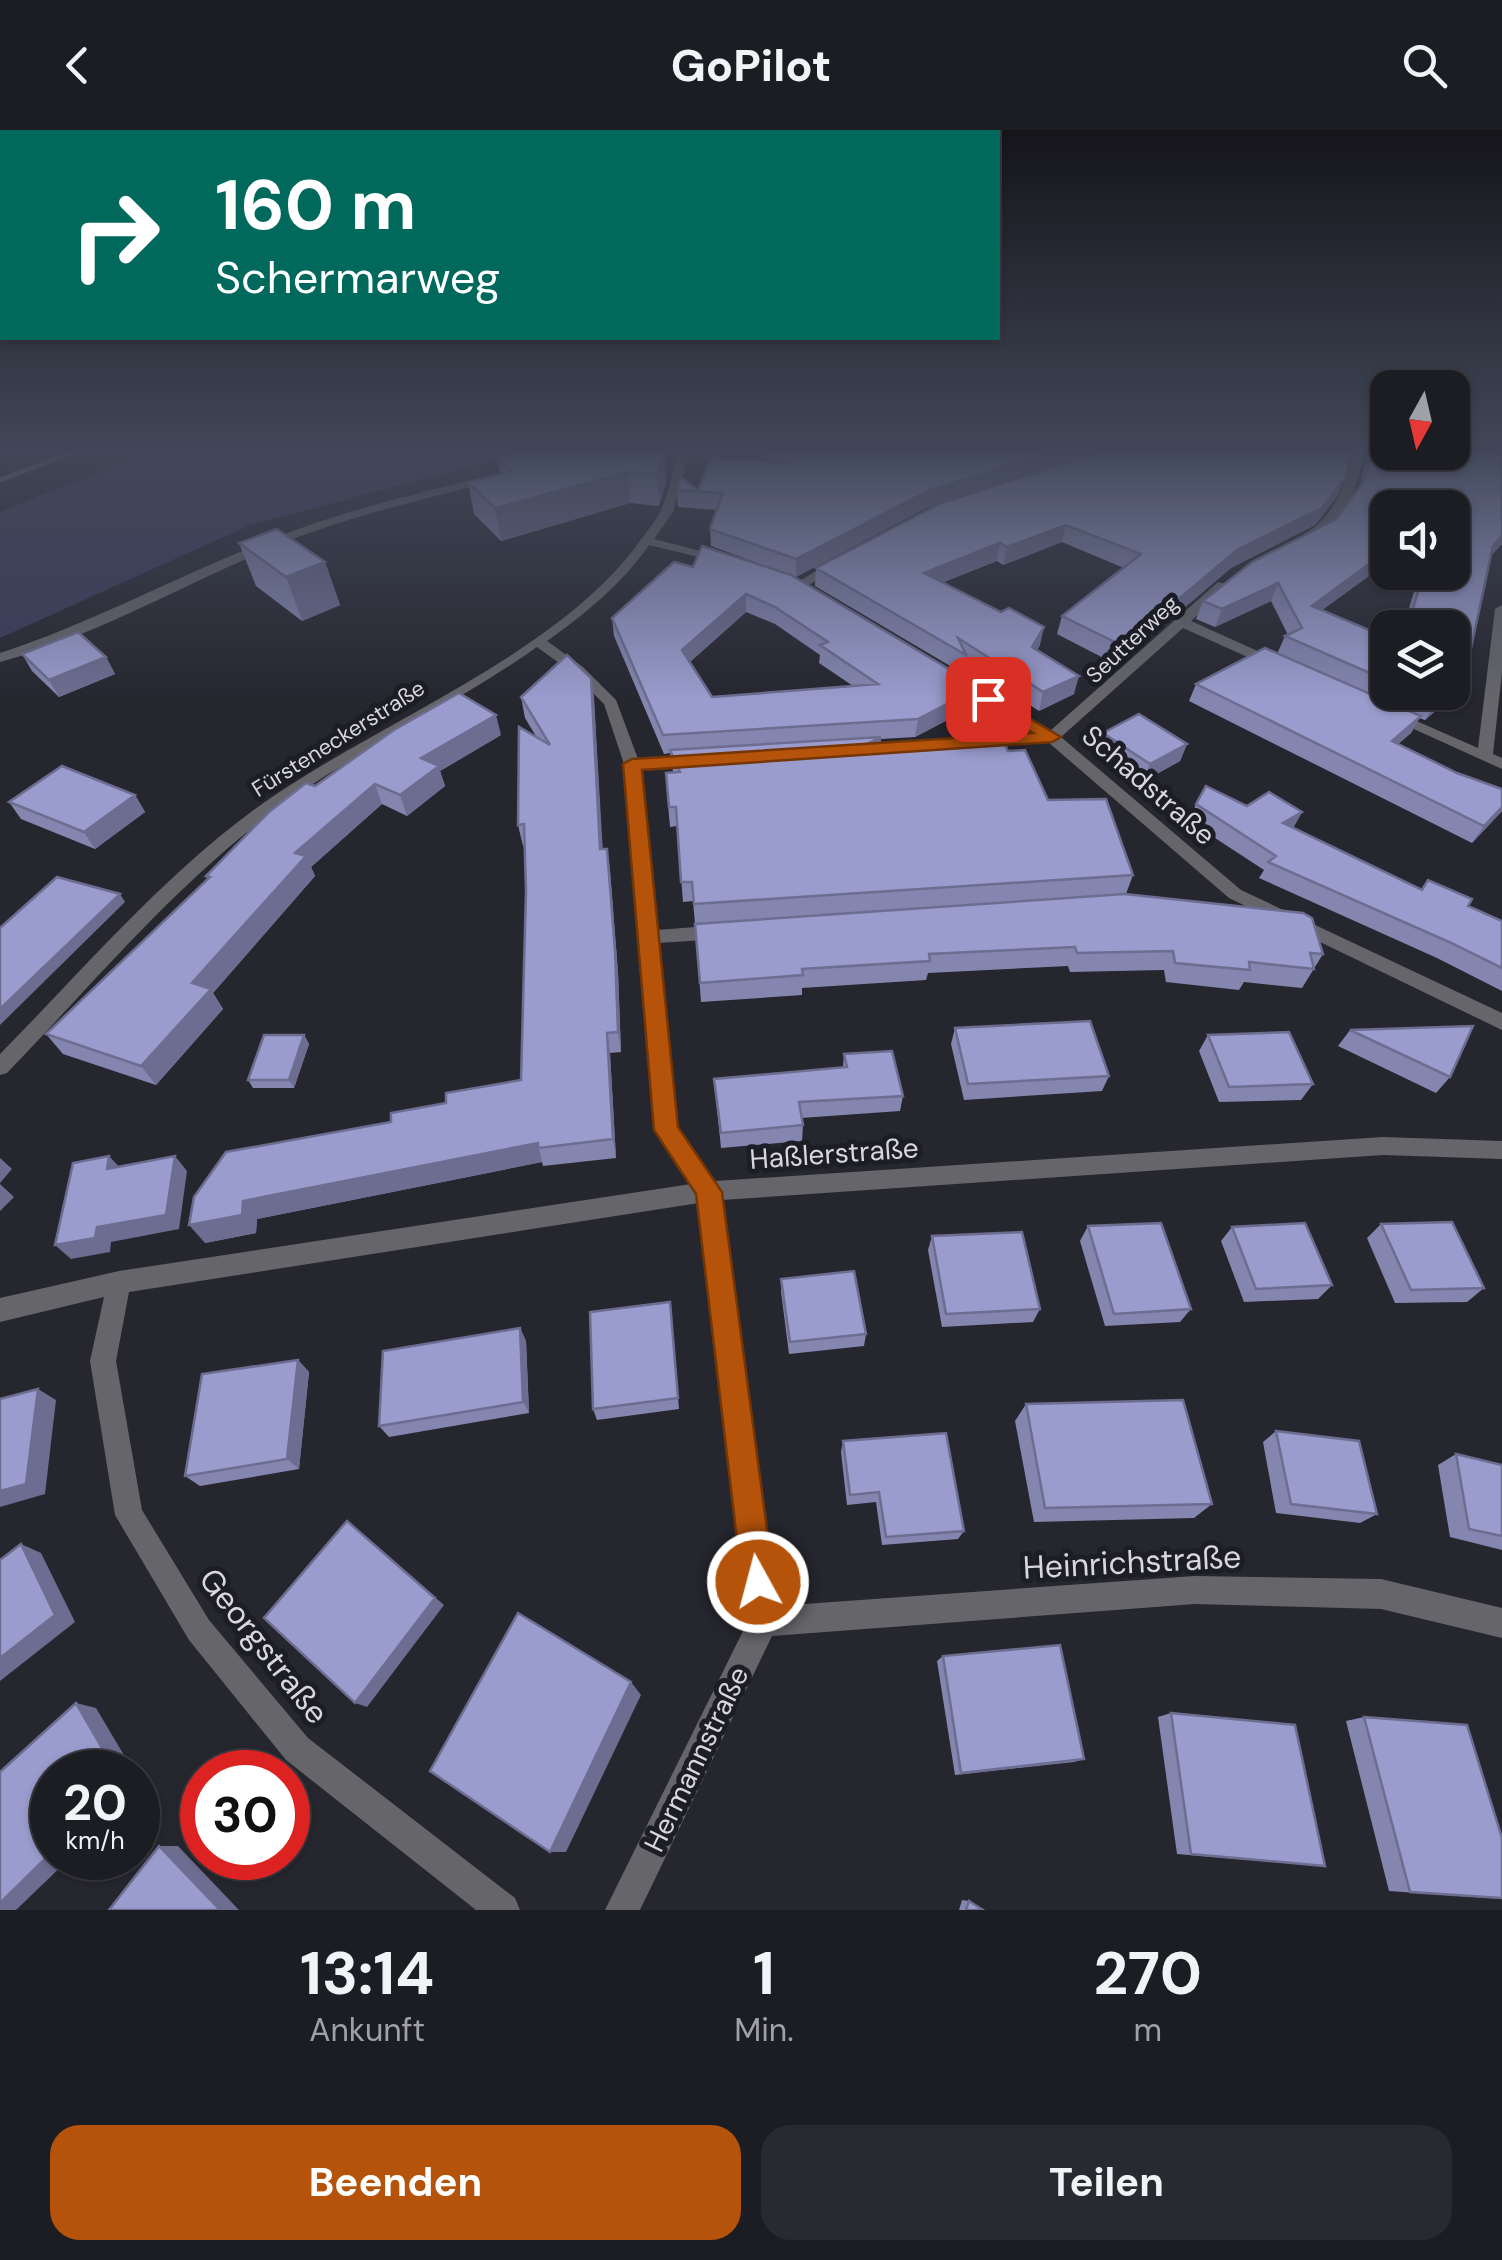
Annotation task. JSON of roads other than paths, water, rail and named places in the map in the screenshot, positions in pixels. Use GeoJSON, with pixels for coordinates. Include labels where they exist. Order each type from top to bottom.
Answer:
{"type":"FeatureCollection","features":[{"type":"Feature","properties":{"kind":"street"},"geometry":{"type":"LineString","coordinates":[[0,658],[76,631],[294,535]]}},
{"type":"Feature","properties":{"kind":"street","name":"Fürsteneckerstraße"},"geometry":{"type":"LineString","coordinates":[[0,1067],[187,876],[256,816],[318,773],[539,642],[604,590],[654,535]]}},
{"type":"Feature","properties":{"kind":"street"},"geometry":{"type":"LineString","coordinates":[[1288,548],[1315,535]]}},
{"type":"Feature","properties":{"kind":"street"},"geometry":{"type":"LineString","coordinates":[[651,542],[744,568]]}},
{"type":"Feature","properties":{"kind":"street"},"geometry":{"type":"LineString","coordinates":[[797,586],[858,552]]}},
{"type":"Feature","properties":{"kind":"street","name":"Seutterweg"},"geometry":{"type":"LineString","coordinates":[[1052,737],[1178,621],[1238,574]]}},
{"type":"Feature","properties":{"kind":"street"},"geometry":{"type":"LineString","coordinates":[[779,580],[814,596]]}},
{"type":"Feature","properties":{"kind":"street"},"geometry":{"type":"LineString","coordinates":[[1485,756],[1502,609]]}},
{"type":"Feature","properties":{"kind":"street"},"geometry":{"type":"LineString","coordinates":[[1178,621],[1285,668]]}},
{"type":"Feature","properties":{"kind":"street"},"geometry":{"type":"LineString","coordinates":[[539,642],[578,670],[612,703],[632,764],[666,1130],[709,1192],[763,1622]]}},
{"type":"Feature","properties":{"kind":"street","name":"Schadstraße"},"geometry":{"type":"LineString","coordinates":[[933,666],[1052,737],[1235,894],[1502,1022]]}},
{"type":"Feature","properties":{"kind":"street"},"geometry":{"type":"LineString","coordinates":[[1381,710],[1502,764]]}},
{"type":"Feature","properties":{"kind":"street"},"geometry":{"type":"LineString","coordinates":[[836,751],[1052,737]]}},
{"type":"Feature","properties":{"kind":"street"},"geometry":{"type":"LineString","coordinates":[[632,764],[706,760]]}},
{"type":"Feature","properties":{"kind":"street"},"geometry":{"type":"LineString","coordinates":[[1214,902],[1235,894]]}},
{"type":"Feature","properties":{"kind":"street"},"geometry":{"type":"LineString","coordinates":[[650,937],[749,930]]}},
{"type":"Feature","properties":{"kind":"street","name":"Haßlerstraße"},"geometry":{"type":"LineString","coordinates":[[0,1310],[119,1282],[709,1192],[1383,1146],[1502,1150]]}},
{"type":"Feature","properties":{"kind":"street","name":"Georgstraße"},"geometry":{"type":"LineString","coordinates":[[119,1282],[103,1360],[129,1514],[199,1630],[297,1749],[503,1910]]}},
{"type":"Feature","properties":{"kind":"street","name":"Heinrichstraße"},"geometry":{"type":"LineString","coordinates":[[763,1622],[1194,1590],[1381,1594],[1502,1623]]}},
{"type":"Feature","properties":{"kind":"street","name":"Hermannstraße"},"geometry":{"type":"LineString","coordinates":[[622,1910],[763,1622]]}}]}
